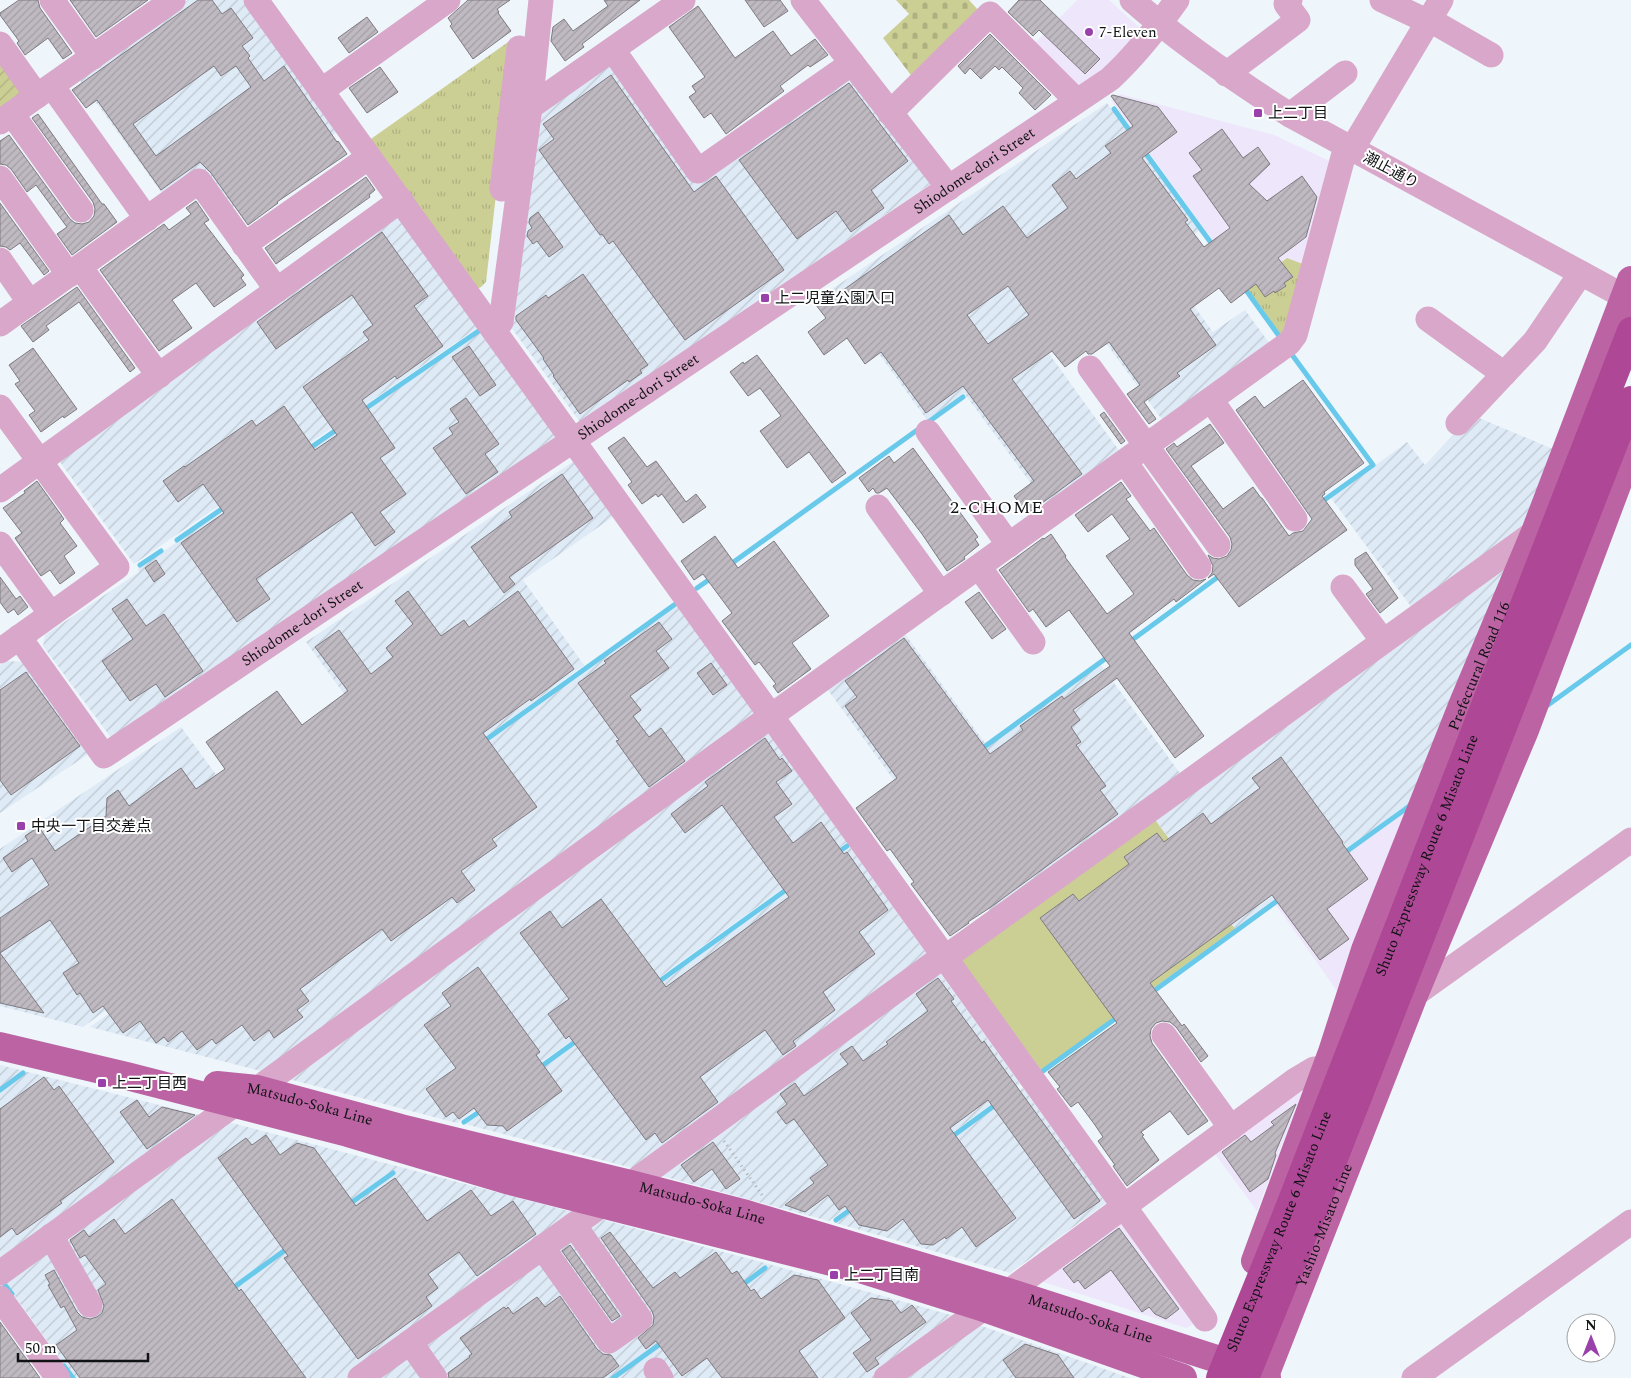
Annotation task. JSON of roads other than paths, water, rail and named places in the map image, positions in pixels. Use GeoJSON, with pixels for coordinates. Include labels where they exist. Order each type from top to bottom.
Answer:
{"type":"FeatureCollection","features":[{"type":"Feature","properties":{"kind":"highway","name":"Shuto Expressway Route 6 Misato Line"},"geometry":{"type":"LineString","coordinates":[[1240,1375],[1305,1168],[1631,331]]}},
{"type":"Feature","properties":{"kind":"highway","name":"Shuto Expressway Route 6 Misato Line"},"geometry":{"type":"LineString","coordinates":[[1240,1375],[1325,1182],[1631,400]]}},
{"type":"Feature","properties":{"kind":"main road","name":"Prefectural Road 116"},"geometry":{"type":"LineString","coordinates":[[1328,1060],[1366,950],[1464,700],[1535,532],[1629,293]]}},
{"type":"Feature","properties":{"kind":"main road"},"geometry":{"type":"LineString","coordinates":[[1384,1073],[1414,995],[1525,730],[1631,448]]}},
{"type":"Feature","properties":{"kind":"main road","name":"Matsudo-Soka Line"},"geometry":{"type":"LineString","coordinates":[[0,1046],[127,1076],[246,1096],[401,1128],[744,1213],[1008,1292],[1240,1375]]}},
{"type":"Feature","properties":{"kind":"main road"},"geometry":{"type":"LineString","coordinates":[[1240,1375],[1248,1279],[1328,1060]]}},
{"type":"Feature","properties":{"kind":"main road","name":"Yashio-Misato Line"},"geometry":{"type":"LineString","coordinates":[[1240,1375],[1353,1152],[1384,1073]]}},
{"type":"Feature","properties":{"kind":"main road","name":"Matsudo-Soka Line"},"geometry":{"type":"LineString","coordinates":[[246,1096],[348,1133],[475,1171],[862,1270],[984,1308],[1183,1378]]}},
{"type":"Feature","properties":{"kind":"street"},"geometry":{"type":"LineString","coordinates":[[52,0],[93,57]]}},
{"type":"Feature","properties":{"kind":"street"},"geometry":{"type":"LineString","coordinates":[[81,210],[6,118],[173,0]]}},
{"type":"Feature","properties":{"kind":"street"},"geometry":{"type":"LineString","coordinates":[[256,0],[1206,1319]]}},
{"type":"Feature","properties":{"kind":"street"},"geometry":{"type":"LineString","coordinates":[[321,90],[448,0]]}},
{"type":"Feature","properties":{"kind":"street"},"geometry":{"type":"LineString","coordinates":[[476,305],[488,296],[525,0]]}},
{"type":"Feature","properties":{"kind":"street"},"geometry":{"type":"LineString","coordinates":[[493,328],[502,322],[530,107],[541,0]]}},
{"type":"Feature","properties":{"kind":"street"},"geometry":{"type":"LineString","coordinates":[[804,0],[948,188]]}},
{"type":"Feature","properties":{"kind":"street","name":"潮止通り"},"geometry":{"type":"LineString","coordinates":[[1132,0],[1160,24],[1226,74],[1290,115],[1581,273],[1629,293]]}},
{"type":"Feature","properties":{"kind":"street","name":"Shiodome-dori Street"},"geometry":{"type":"LineString","coordinates":[[10,644],[104,756],[1078,101],[1116,73],[1160,24],[1178,0]]}},
{"type":"Feature","properties":{"kind":"street"},"geometry":{"type":"LineString","coordinates":[[1226,74],[1298,20],[1286,4],[1290,0]]}},
{"type":"Feature","properties":{"kind":"street"},"geometry":{"type":"LineString","coordinates":[[1382,0],[1433,14],[1491,55]]}},
{"type":"Feature","properties":{"kind":"street"},"geometry":{"type":"LineString","coordinates":[[530,107],[613,50],[672,3]]}},
{"type":"Feature","properties":{"kind":"street"},"geometry":{"type":"LineString","coordinates":[[890,113],[990,14],[1078,101]]}},
{"type":"Feature","properties":{"kind":"street"},"geometry":{"type":"LineString","coordinates":[[0,1272],[1289,343],[1295,335],[1349,148],[1433,14]]}},
{"type":"Feature","properties":{"kind":"street"},"geometry":{"type":"LineString","coordinates":[[0,44],[44,91],[147,219]]}},
{"type":"Feature","properties":{"kind":"street"},"geometry":{"type":"LineString","coordinates":[[613,50],[698,171],[852,63]]}},
{"type":"Feature","properties":{"kind":"street"},"geometry":{"type":"LineString","coordinates":[[1290,115],[1346,73]]}},
{"type":"Feature","properties":{"kind":"street"},"geometry":{"type":"LineString","coordinates":[[244,245],[369,157]]}},
{"type":"Feature","properties":{"kind":"street"},"geometry":{"type":"LineString","coordinates":[[0,178],[159,376]]}},
{"type":"Feature","properties":{"kind":"street"},"geometry":{"type":"LineString","coordinates":[[0,324],[199,181],[277,290]]}},
{"type":"Feature","properties":{"kind":"street"},"geometry":{"type":"LineString","coordinates":[[0,490],[401,200]]}},
{"type":"Feature","properties":{"kind":"street"},"geometry":{"type":"LineString","coordinates":[[0,260],[30,303]]}},
{"type":"Feature","properties":{"kind":"street"},"geometry":{"type":"LineString","coordinates":[[1458,423],[1535,341],[1581,273]]}},
{"type":"Feature","properties":{"kind":"street"},"geometry":{"type":"LineString","coordinates":[[1428,319],[1504,374]]}},
{"type":"Feature","properties":{"kind":"street"},"geometry":{"type":"LineString","coordinates":[[1090,368],[1218,545]]}},
{"type":"Feature","properties":{"kind":"street"},"geometry":{"type":"LineString","coordinates":[[1211,400],[1295,519]]}},
{"type":"Feature","properties":{"kind":"street"},"geometry":{"type":"LineString","coordinates":[[0,408],[117,567],[10,644]]}},
{"type":"Feature","properties":{"kind":"street"},"geometry":{"type":"LineString","coordinates":[[928,432],[1009,545]]}},
{"type":"Feature","properties":{"kind":"street"},"geometry":{"type":"LineString","coordinates":[[1125,462],[1199,566]]}},
{"type":"Feature","properties":{"kind":"street"},"geometry":{"type":"LineString","coordinates":[[878,507],[941,594]]}},
{"type":"Feature","properties":{"kind":"street"},"geometry":{"type":"LineString","coordinates":[[360,1378],[1535,532]]}},
{"type":"Feature","properties":{"kind":"street"},"geometry":{"type":"LineString","coordinates":[[0,544],[51,614]]}},
{"type":"Feature","properties":{"kind":"street"},"geometry":{"type":"LineString","coordinates":[[979,567],[1033,642]]}},
{"type":"Feature","properties":{"kind":"street"},"geometry":{"type":"LineString","coordinates":[[1343,587],[1383,642]]}},
{"type":"Feature","properties":{"kind":"street"},"geometry":{"type":"LineString","coordinates":[[1414,995],[1631,840]]}},
{"type":"Feature","properties":{"kind":"street"},"geometry":{"type":"LineString","coordinates":[[1164,1035],[1231,1128]]}},
{"type":"Feature","properties":{"kind":"street"},"geometry":{"type":"LineString","coordinates":[[1008,1292],[1294,1081],[1328,1060],[1384,1073]]}},
{"type":"Feature","properties":{"kind":"street"},"geometry":{"type":"LineString","coordinates":[[1414,1378],[1631,1222]]}},
{"type":"Feature","properties":{"kind":"street"},"geometry":{"type":"LineString","coordinates":[[542,1247],[609,1341],[640,1319],[574,1225]]}},
{"type":"Feature","properties":{"kind":"street"},"geometry":{"type":"LineString","coordinates":[[51,1236],[90,1305]]}},
{"type":"Feature","properties":{"kind":"street"},"geometry":{"type":"LineString","coordinates":[[0,1298],[58,1378]]}},
{"type":"Feature","properties":{"kind":"street"},"geometry":{"type":"LineString","coordinates":[[886,1378],[984,1308]]}},
{"type":"Feature","properties":{"kind":"street"},"geometry":{"type":"LineString","coordinates":[[410,1342],[435,1378]]}},
{"type":"Feature","properties":{"kind":"waterway"},"geometry":{"type":"LineString","coordinates":[[1114,109],[1132,134]]}},
{"type":"Feature","properties":{"kind":"waterway"},"geometry":{"type":"LineString","coordinates":[[1144,151],[1214,247]]}},
{"type":"Feature","properties":{"kind":"waterway"},"geometry":{"type":"LineString","coordinates":[[1243,286],[1282,340]]}},
{"type":"Feature","properties":{"kind":"waterway"},"geometry":{"type":"LineString","coordinates":[[362,411],[480,330]]}},
{"type":"Feature","properties":{"kind":"waterway"},"geometry":{"type":"LineString","coordinates":[[1290,352],[1373,465],[1320,503]]}},
{"type":"Feature","properties":{"kind":"waterway"},"geometry":{"type":"LineString","coordinates":[[927,423],[963,397]]}},
{"type":"Feature","properties":{"kind":"waterway"},"geometry":{"type":"LineString","coordinates":[[307,450],[339,428]]}},
{"type":"Feature","properties":{"kind":"waterway"},"geometry":{"type":"LineString","coordinates":[[728,566],[920,428]]}},
{"type":"Feature","properties":{"kind":"waterway"},"geometry":{"type":"LineString","coordinates":[[177,540],[226,506]]}},
{"type":"Feature","properties":{"kind":"waterway"},"geometry":{"type":"LineString","coordinates":[[140,565],[161,551]]}},
{"type":"Feature","properties":{"kind":"waterway"},"geometry":{"type":"LineString","coordinates":[[1128,643],[1222,574]]}},
{"type":"Feature","properties":{"kind":"waterway"},"geometry":{"type":"LineString","coordinates":[[697,588],[713,577]]}},
{"type":"Feature","properties":{"kind":"waterway"},"geometry":{"type":"LineString","coordinates":[[487,739],[674,605]]}},
{"type":"Feature","properties":{"kind":"waterway"},"geometry":{"type":"LineString","coordinates":[[1548,705],[1631,645]]}},
{"type":"Feature","properties":{"kind":"waterway"},"geometry":{"type":"LineString","coordinates":[[980,750],[1109,656]]}},
{"type":"Feature","properties":{"kind":"waterway"},"geometry":{"type":"LineString","coordinates":[[1343,854],[1411,805]]}},
{"type":"Feature","properties":{"kind":"waterway"},"geometry":{"type":"LineString","coordinates":[[837,853],[847,846]]}},
{"type":"Feature","properties":{"kind":"waterway"},"geometry":{"type":"LineString","coordinates":[[657,983],[790,887]]}},
{"type":"Feature","properties":{"kind":"waterway"},"geometry":{"type":"LineString","coordinates":[[1151,993],[1281,898]]}},
{"type":"Feature","properties":{"kind":"waterway"},"geometry":{"type":"LineString","coordinates":[[1043,1071],[1119,1016]]}},
{"type":"Feature","properties":{"kind":"waterway"},"geometry":{"type":"LineString","coordinates":[[539,1068],[579,1039]]}},
{"type":"Feature","properties":{"kind":"waterway"},"geometry":{"type":"LineString","coordinates":[[0,1090],[23,1073]]}},
{"type":"Feature","properties":{"kind":"waterway"},"geometry":{"type":"LineString","coordinates":[[950,1138],[998,1103]]}},
{"type":"Feature","properties":{"kind":"waterway"},"geometry":{"type":"LineString","coordinates":[[464,1122],[482,1110]]}},
{"type":"Feature","properties":{"kind":"waterway"},"geometry":{"type":"LineString","coordinates":[[348,1205],[393,1173]]}},
{"type":"Feature","properties":{"kind":"waterway"},"geometry":{"type":"LineString","coordinates":[[836,1220],[854,1207]]}},
{"type":"Feature","properties":{"kind":"waterway"},"geometry":{"type":"LineString","coordinates":[[230,1290],[288,1248]]}},
{"type":"Feature","properties":{"kind":"waterway"},"geometry":{"type":"LineString","coordinates":[[741,1286],[765,1268]]}},
{"type":"Feature","properties":{"kind":"waterway"},"geometry":{"type":"LineString","coordinates":[[5,1285],[12,1294]]}},
{"type":"Feature","properties":{"kind":"waterway"},"geometry":{"type":"LineString","coordinates":[[613,1378],[663,1342]]}},
{"type":"Feature","properties":{"kind":"waterway"},"geometry":{"type":"LineString","coordinates":[[64,1366],[73,1378]]}},
{"type":"Feature","properties":{"kind":"place","name":"7-Eleven"},"geometry":{"type":"Point","coordinates":[1089,32]}},
{"type":"Feature","properties":{"kind":"place","name":"上二丁目"},"geometry":{"type":"Point","coordinates":[1258,113]}},
{"type":"Feature","properties":{"kind":"place","name":"上二児童公園入口"},"geometry":{"type":"Point","coordinates":[765,298]}},
{"type":"Feature","properties":{"kind":"place","name":"中央一丁目交差点"},"geometry":{"type":"Point","coordinates":[21,826]}},
{"type":"Feature","properties":{"kind":"place","name":"上二丁目西"},"geometry":{"type":"Point","coordinates":[102,1083]}},
{"type":"Feature","properties":{"kind":"place","name":"上二丁目南"},"geometry":{"type":"Point","coordinates":[834,1275]}},
{"type":"Feature","properties":{"kind":"district","name":"2-CHOME"},"geometry":{"type":"Point","coordinates":[997,507]}}]}
